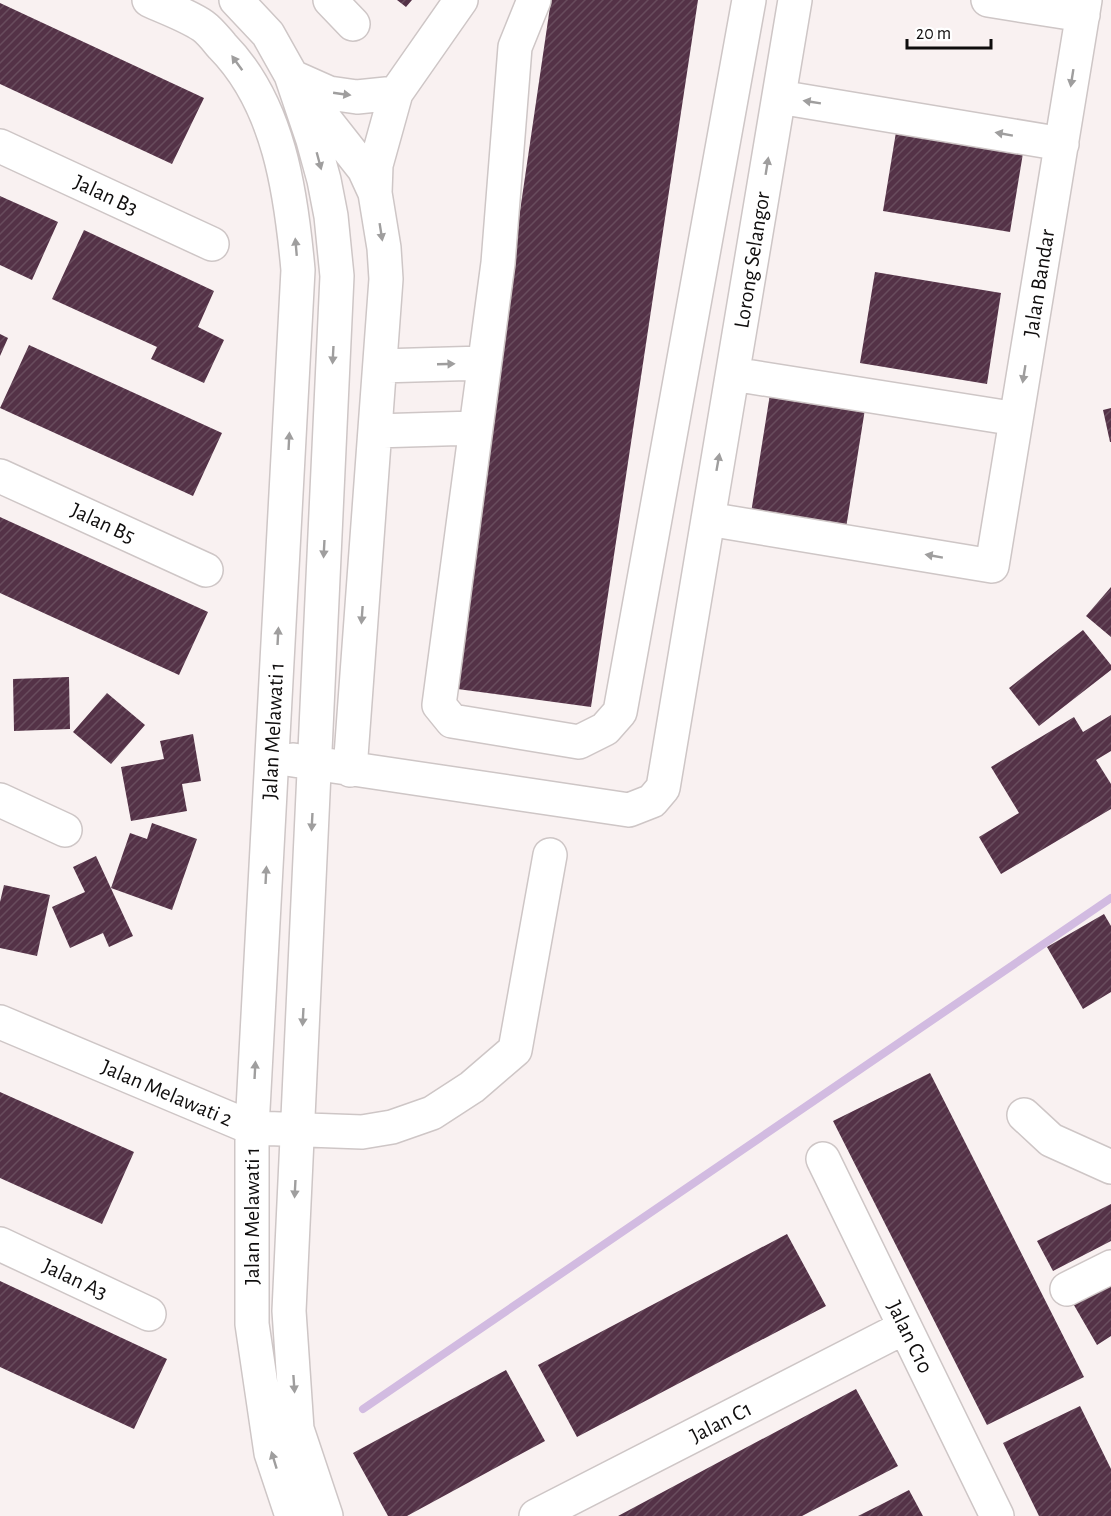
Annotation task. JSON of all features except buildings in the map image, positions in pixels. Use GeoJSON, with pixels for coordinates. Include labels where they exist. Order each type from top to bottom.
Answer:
{"type":"FeatureCollection","features":[{"type":"Feature","properties":{"kind":"street","name":"Jalan Melawati 1"},"geometry":{"type":"LineString","coordinates":[[149,0],[203,26],[234,58],[259,96],[277,145],[292,213],[298,270],[252,1128],[252,1324],[271,1453],[292,1516]]}},
{"type":"Feature","properties":{"kind":"street","name":"Jalan Melawati 1"},"geometry":{"type":"LineString","coordinates":[[236,0],[268,34],[291,75],[324,180],[331,216],[337,276],[289,1311],[297,1429],[326,1516]]}},
{"type":"Feature","properties":{"kind":"street"},"geometry":{"type":"LineString","coordinates":[[330,0],[353,24]]}},
{"type":"Feature","properties":{"kind":"street"},"geometry":{"type":"LineString","coordinates":[[350,770],[386,279],[384,248],[375,193],[376,165],[396,93],[461,0]]}},
{"type":"Feature","properties":{"kind":"street"},"geometry":{"type":"LineString","coordinates":[[534,0],[515,47],[498,263],[439,705],[452,721],[579,742],[605,729],[620,712],[749,0]]}},
{"type":"Feature","properties":{"kind":"street","name":"Lorong Selangor"},"geometry":{"type":"LineString","coordinates":[[272,757],[628,810],[652,801],[663,788],[795,0]]}},
{"type":"Feature","properties":{"kind":"street"},"geometry":{"type":"LineString","coordinates":[[988,0],[1084,7]]}},
{"type":"Feature","properties":{"kind":"street","name":"Jalan Bandar"},"geometry":{"type":"LineString","coordinates":[[708,519],[992,566],[1084,7]]}},
{"type":"Feature","properties":{"kind":"street"},"geometry":{"type":"LineString","coordinates":[[291,75],[329,93],[357,97],[396,93]]}},
{"type":"Feature","properties":{"kind":"street"},"geometry":{"type":"LineString","coordinates":[[291,75],[364,169],[375,193]]}},
{"type":"Feature","properties":{"kind":"street"},"geometry":{"type":"LineString","coordinates":[[779,97],[1062,144]]}},
{"type":"Feature","properties":{"kind":"street","name":"Jalan B3"},"geometry":{"type":"LineString","coordinates":[[0,146],[212,244]]}},
{"type":"Feature","properties":{"kind":"street"},"geometry":{"type":"LineString","coordinates":[[380,366],[484,363]]}},
{"type":"Feature","properties":{"kind":"street"},"geometry":{"type":"LineString","coordinates":[[733,374],[1016,419]]}},
{"type":"Feature","properties":{"kind":"street"},"geometry":{"type":"LineString","coordinates":[[327,498],[375,441],[475,428]]}},
{"type":"Feature","properties":{"kind":"street","name":"Jalan B5"},"geometry":{"type":"LineString","coordinates":[[0,476],[206,570]]}},
{"type":"Feature","properties":{"kind":"street"},"geometry":{"type":"LineString","coordinates":[[0,800],[65,830]]}},
{"type":"Feature","properties":{"kind":"street","name":"Jalan Melawati 2"},"geometry":{"type":"LineString","coordinates":[[0,1022],[252,1128],[362,1132],[392,1127],[432,1113],[472,1087],[515,1050],[550,855]]}},
{"type":"Feature","properties":{"kind":"street"},"geometry":{"type":"LineString","coordinates":[[1024,1115],[1051,1140],[1111,1167]]}},
{"type":"Feature","properties":{"kind":"street","name":"Jalan C10"},"geometry":{"type":"LineString","coordinates":[[823,1159],[997,1516]]}},
{"type":"Feature","properties":{"kind":"street","name":"Jalan A3"},"geometry":{"type":"LineString","coordinates":[[0,1244],[149,1314]]}},
{"type":"Feature","properties":{"kind":"street"},"geometry":{"type":"LineString","coordinates":[[1066,1289],[1111,1267]]}},
{"type":"Feature","properties":{"kind":"street","name":"Jalan C1"},"geometry":{"type":"LineString","coordinates":[[536,1516],[905,1327]]}},
{"type":"Feature","properties":{"kind":"waterway"},"geometry":{"type":"LineString","coordinates":[[363,1409],[1111,898]]}}]}
